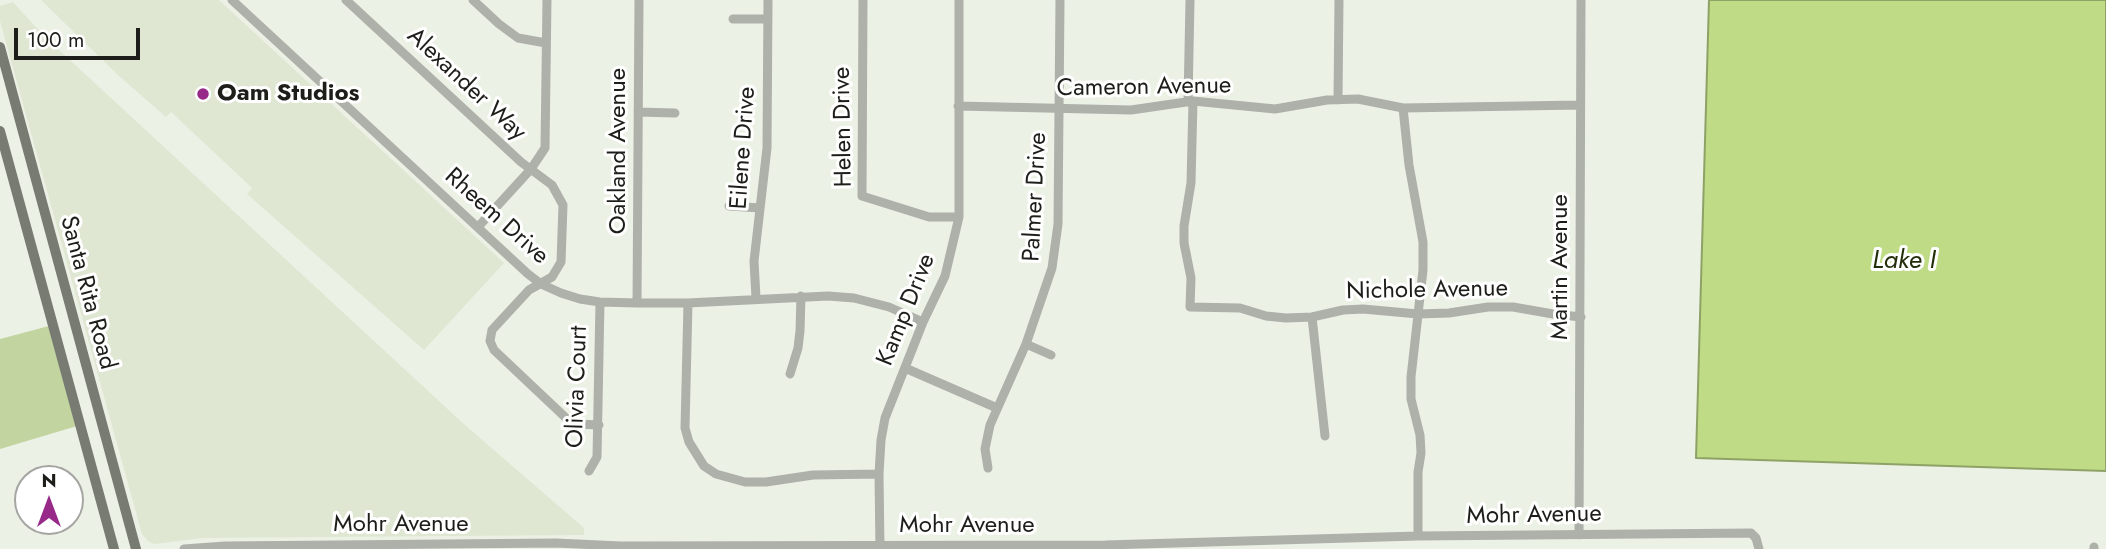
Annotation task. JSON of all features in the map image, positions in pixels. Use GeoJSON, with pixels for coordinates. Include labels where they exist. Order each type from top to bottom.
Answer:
{"type":"FeatureCollection","features":[{"type":"Feature","properties":{"kind":"main road","name":"Santa Rita Road"},"geometry":{"type":"LineString","coordinates":[[0,47],[136,549]]}},
{"type":"Feature","properties":{"kind":"main road","name":"Santa Rita Road"},"geometry":{"type":"LineString","coordinates":[[0,131],[114,549]]}},
{"type":"Feature","properties":{"kind":"street","name":"Rheem Drive"},"geometry":{"type":"LineString","coordinates":[[232,0],[541,284],[580,299],[600,302],[688,303],[801,296],[854,298],[889,307],[923,322]]}},
{"type":"Feature","properties":{"kind":"street","name":"Alexander Way"},"geometry":{"type":"LineString","coordinates":[[346,0],[531,169],[552,185],[563,205],[561,262],[552,276],[529,290],[492,330],[490,341],[494,350],[566,418],[578,424],[599,425]]}},
{"type":"Feature","properties":{"kind":"street"},"geometry":{"type":"LineString","coordinates":[[473,0],[517,38],[546,43]]}},
{"type":"Feature","properties":{"kind":"street"},"geometry":{"type":"LineString","coordinates":[[478,228],[531,169],[545,148],[547,0]]}},
{"type":"Feature","properties":{"kind":"street","name":"Oakland Avenue"},"geometry":{"type":"LineString","coordinates":[[637,303],[639,0]]}},
{"type":"Feature","properties":{"kind":"street","name":"Eilene Drive"},"geometry":{"type":"LineString","coordinates":[[756,298],[754,261],[766,148],[768,0]]}},
{"type":"Feature","properties":{"kind":"street","name":"Helen Drive"},"geometry":{"type":"LineString","coordinates":[[863,0],[862,197],[929,217],[959,217]]}},
{"type":"Feature","properties":{"kind":"street","name":"Kamp Drive"},"geometry":{"type":"LineString","coordinates":[[880,547],[879,474],[885,418],[923,322],[945,276],[959,217],[959,0]]}},
{"type":"Feature","properties":{"kind":"street","name":"Palmer Drive"},"geometry":{"type":"LineString","coordinates":[[988,468],[985,449],[990,425],[1026,344],[1052,268],[1058,224],[1060,0]]}},
{"type":"Feature","properties":{"kind":"street"},"geometry":{"type":"LineString","coordinates":[[1190,0],[1190,102]]}},
{"type":"Feature","properties":{"kind":"street"},"geometry":{"type":"LineString","coordinates":[[1338,100],[1339,0]]}},
{"type":"Feature","properties":{"kind":"street","name":"Martin Avenue"},"geometry":{"type":"LineString","coordinates":[[1579,534],[1581,0]]}},
{"type":"Feature","properties":{"kind":"street"},"geometry":{"type":"LineString","coordinates":[[733,19],[768,19]]}},
{"type":"Feature","properties":{"kind":"street","name":"Cameron Avenue"},"geometry":{"type":"LineString","coordinates":[[958,106],[1131,110],[1190,102],[1275,109],[1358,99],[1403,108],[1580,105]]}},
{"type":"Feature","properties":{"kind":"street","name":"Nichole Avenue"},"geometry":{"type":"LineString","coordinates":[[1190,102],[1191,183],[1184,226],[1184,243],[1191,278],[1190,307],[1240,308],[1266,316],[1286,318],[1312,317],[1343,310],[1418,314],[1488,307],[1513,307],[1581,317]]}},
{"type":"Feature","properties":{"kind":"street"},"geometry":{"type":"LineString","coordinates":[[1403,108],[1409,165],[1423,242],[1423,270],[1411,377],[1411,399],[1420,435],[1421,453],[1418,536]]}},
{"type":"Feature","properties":{"kind":"street"},"geometry":{"type":"LineString","coordinates":[[638,112],[675,113]]}},
{"type":"Feature","properties":{"kind":"street"},"geometry":{"type":"LineString","coordinates":[[729,206],[760,208]]}},
{"type":"Feature","properties":{"kind":"street"},"geometry":{"type":"LineString","coordinates":[[789,374],[798,348],[801,296]]}},
{"type":"Feature","properties":{"kind":"street","name":"Olivia Court"},"geometry":{"type":"LineString","coordinates":[[589,471],[597,457],[600,302]]}},
{"type":"Feature","properties":{"kind":"street"},"geometry":{"type":"LineString","coordinates":[[688,303],[685,428],[689,442],[704,466],[716,474],[745,482],[766,482],[813,475],[879,474]]}},
{"type":"Feature","properties":{"kind":"street"},"geometry":{"type":"LineString","coordinates":[[1312,317],[1325,436]]}},
{"type":"Feature","properties":{"kind":"street"},"geometry":{"type":"LineString","coordinates":[[1026,344],[1051,355]]}},
{"type":"Feature","properties":{"kind":"street"},"geometry":{"type":"LineString","coordinates":[[905,368],[997,408]]}},
{"type":"Feature","properties":{"kind":"street","name":"Mohr Avenue"},"geometry":{"type":"LineString","coordinates":[[184,549],[225,546],[372,547],[556,543],[621,546],[1105,547],[1418,536],[1751,533],[1756,538],[1759,549]]}},
{"type":"Feature","properties":{"kind":"shaded area"},"geometry":{"type":"Polygon","coordinates":[[[41,0],[219,0],[504,263],[424,350],[247,194],[252,188],[171,112],[166,117],[119,76],[41,0]]]}},
{"type":"Feature","properties":{"kind":"shaded area"},"geometry":{"type":"Polygon","coordinates":[[[13,2],[45,37],[465,425],[584,528],[584,535],[203,538],[154,544],[148,541],[142,534],[0,21],[0,6],[13,2]]]}},
{"type":"Feature","properties":{"kind":"shaded area"},"geometry":{"type":"Polygon","coordinates":[[[49,326],[77,426],[0,449],[0,339],[49,326]]]}},
{"type":"Feature","properties":{"kind":"water","name":"Lake I"},"geometry":{"type":"Polygon","coordinates":[[[1709,0],[2106,0],[2106,471],[1696,458],[1709,0]]]}},
{"type":"Feature","properties":{"kind":"place","name":"Oam Studios"},"geometry":{"type":"Point","coordinates":[203,94]}}]}
